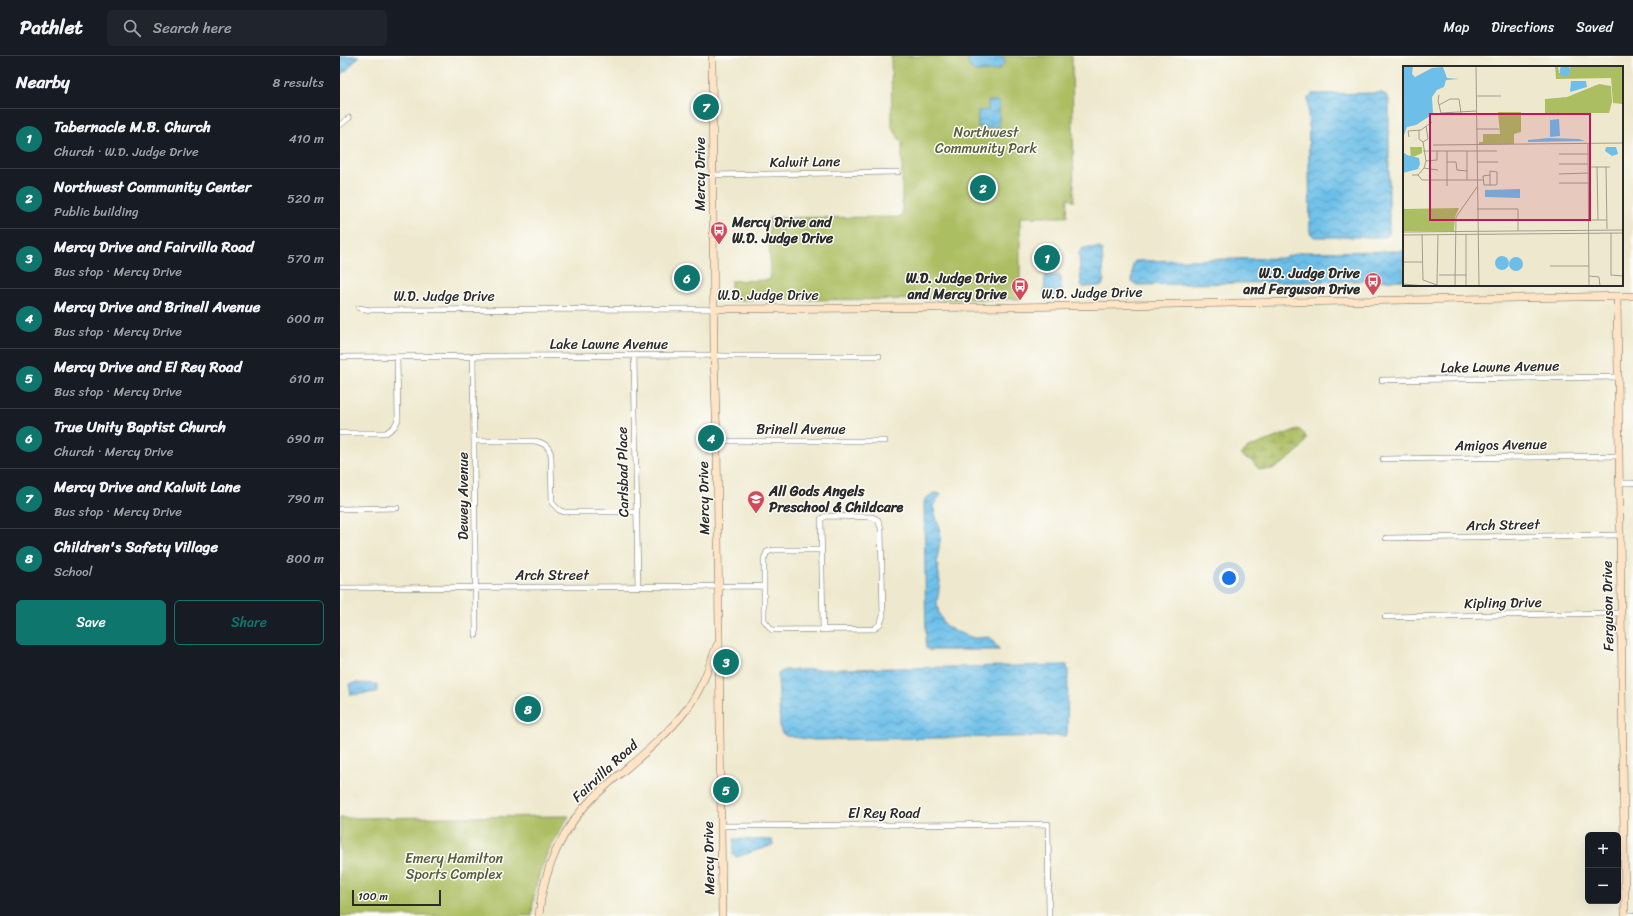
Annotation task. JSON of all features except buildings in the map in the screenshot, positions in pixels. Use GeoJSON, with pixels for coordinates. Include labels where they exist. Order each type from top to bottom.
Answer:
{"type":"FeatureCollection","features":[{"type":"Feature","properties":{"kind":"street","name":"Mercy Drive"},"geometry":{"type":"LineString","coordinates":[[712,56],[714,356],[722,916]]}},
{"type":"Feature","properties":{"kind":"street"},"geometry":{"type":"LineString","coordinates":[[340,125],[349,118]]}},
{"type":"Feature","properties":{"kind":"street","name":"Kalwit Lane"},"geometry":{"type":"LineString","coordinates":[[712,175],[898,172]]}},
{"type":"Feature","properties":{"kind":"street","name":"Ferguson Drive"},"geometry":{"type":"LineString","coordinates":[[1617,296],[1625,915]]}},
{"type":"Feature","properties":{"kind":"street","name":"W.D. Judge Drive"},"geometry":{"type":"LineString","coordinates":[[359,308],[371,310],[1013,307],[1633,296]]}},
{"type":"Feature","properties":{"kind":"street","name":"Dewey Avenue"},"geometry":{"type":"LineString","coordinates":[[473,356],[476,635]]}},
{"type":"Feature","properties":{"kind":"street","name":"Carlsbad Place"},"geometry":{"type":"LineString","coordinates":[[634,356],[635,512],[638,587]]}},
{"type":"Feature","properties":{"kind":"street","name":"Lake Lawne Avenue"},"geometry":{"type":"LineString","coordinates":[[340,357],[879,356]]}},
{"type":"Feature","properties":{"kind":"street"},"geometry":{"type":"LineString","coordinates":[[340,433],[386,433],[394,427],[398,420],[397,357]]}},
{"type":"Feature","properties":{"kind":"street","name":"Lake Lawne Avenue"},"geometry":{"type":"LineString","coordinates":[[1382,380],[1618,377]]}},
{"type":"Feature","properties":{"kind":"street"},"geometry":{"type":"LineString","coordinates":[[474,441],[536,441],[542,443],[550,450],[551,455],[552,503],[554,507],[564,512],[635,512]]}},
{"type":"Feature","properties":{"kind":"street","name":"Brinell Avenue"},"geometry":{"type":"LineString","coordinates":[[716,441],[885,441]]}},
{"type":"Feature","properties":{"kind":"street","name":"Amigos Avenue"},"geometry":{"type":"LineString","coordinates":[[1382,459],[1619,456]]}},
{"type":"Feature","properties":{"kind":"street"},"geometry":{"type":"LineString","coordinates":[[1620,483],[1633,483]]}},
{"type":"Feature","properties":{"kind":"street"},"geometry":{"type":"LineString","coordinates":[[340,509],[397,508]]}},
{"type":"Feature","properties":{"kind":"street"},"geometry":{"type":"LineString","coordinates":[[822,550],[774,550],[767,552],[764,559],[764,620],[767,626],[772,630],[874,629],[880,624],[883,616],[882,535],[878,520],[872,517],[826,516],[821,519],[822,550],[823,629]]}},
{"type":"Feature","properties":{"kind":"street","name":"Arch Street"},"geometry":{"type":"LineString","coordinates":[[1386,538],[1620,535]]}},
{"type":"Feature","properties":{"kind":"street","name":"Arch Street"},"geometry":{"type":"LineString","coordinates":[[340,588],[764,586]]}},
{"type":"Feature","properties":{"kind":"street","name":"Kipling Drive"},"geometry":{"type":"LineString","coordinates":[[1385,617],[1621,613]]}},
{"type":"Feature","properties":{"kind":"street","name":"Fairvilla Road"},"geometry":{"type":"LineString","coordinates":[[540,916],[544,886],[550,866],[569,826],[594,796],[661,737],[687,710],[704,680],[719,641]]}},
{"type":"Feature","properties":{"kind":"street"},"geometry":{"type":"LineString","coordinates":[[704,680],[719,676]]}},
{"type":"Feature","properties":{"kind":"street","name":"El Rey Road"},"geometry":{"type":"LineString","coordinates":[[721,826],[1048,824],[1049,916]]}},
{"type":"Feature","properties":{"kind":"street"},"geometry":{"type":"LineString","coordinates":[[1625,915],[1633,915]]}},
{"type":"Feature","properties":{"kind":"green space","name":"Northwest Community Park"},"geometry":{"type":"Polygon","coordinates":[[[891,56],[1072,56],[1074,202],[1068,197],[1067,217],[1020,217],[1020,299],[731,300],[731,281],[770,280],[769,218],[902,217],[902,143],[892,127],[891,56]]]}},
{"type":"Feature","properties":{"kind":"green space"},"geometry":{"type":"Polygon","coordinates":[[[1298,429],[1304,433],[1306,438],[1302,447],[1292,456],[1272,469],[1259,469],[1252,461],[1240,455],[1248,448],[1298,429]]]}},
{"type":"Feature","properties":{"kind":"green space","name":"Emery Hamilton Sports Complex"},"geometry":{"type":"Polygon","coordinates":[[[569,816],[543,864],[535,889],[532,916],[340,916],[340,818],[569,816]]]}},
{"type":"Feature","properties":{"kind":"water"},"geometry":{"type":"Polygon","coordinates":[[[340,56],[359,56],[346,71],[340,74],[340,56]]]}},
{"type":"Feature","properties":{"kind":"water"},"geometry":{"type":"Polygon","coordinates":[[[966,56],[1003,56],[1006,62],[998,70],[977,72],[970,68],[966,56]]]}},
{"type":"Feature","properties":{"kind":"water"},"geometry":{"type":"Polygon","coordinates":[[[1382,93],[1386,95],[1389,100],[1389,234],[1385,237],[1314,237],[1310,233],[1308,98],[1312,94],[1382,93]]]}},
{"type":"Feature","properties":{"kind":"water"},"geometry":{"type":"Polygon","coordinates":[[[988,101],[999,101],[999,127],[978,127],[978,111],[988,110],[988,101]]]}},
{"type":"Feature","properties":{"kind":"water"},"geometry":{"type":"Polygon","coordinates":[[[1083,248],[1100,248],[1102,250],[1104,280],[1102,286],[1083,287],[1081,284],[1079,253],[1083,248]]]}},
{"type":"Feature","properties":{"kind":"water"},"geometry":{"type":"Polygon","coordinates":[[[1403,251],[1403,280],[1137,285],[1132,282],[1133,264],[1135,261],[1282,258],[1301,252],[1403,251]]]}},
{"type":"Feature","properties":{"kind":"water"},"geometry":{"type":"Polygon","coordinates":[[[1045,275],[1061,276],[1062,295],[1044,295],[1045,275]]]}},
{"type":"Feature","properties":{"kind":"water"},"geometry":{"type":"Polygon","coordinates":[[[934,493],[941,494],[933,506],[941,535],[937,560],[940,582],[937,603],[939,614],[945,625],[954,631],[974,638],[989,637],[1000,650],[928,650],[926,648],[924,503],[925,499],[934,493]]]}},
{"type":"Feature","properties":{"kind":"water"},"geometry":{"type":"Polygon","coordinates":[[[1067,665],[1067,734],[1065,736],[815,740],[786,736],[782,733],[780,728],[778,674],[784,670],[1067,665]]]}},
{"type":"Feature","properties":{"kind":"water"},"geometry":{"type":"Polygon","coordinates":[[[349,684],[377,684],[377,692],[351,695],[349,684]]]}},
{"type":"Feature","properties":{"kind":"water"},"geometry":{"type":"Polygon","coordinates":[[[734,839],[772,840],[773,845],[737,857],[733,855],[734,839]]]}},
{"type":"Feature","properties":{"kind":"place","name":"Mercy Drive and Kalwit Lane"},"geometry":{"type":"Point","coordinates":[706,107]}},
{"type":"Feature","properties":{"kind":"place","name":"Northwest Community Center"},"geometry":{"type":"Point","coordinates":[983,188]}},
{"type":"Feature","properties":{"kind":"place","name":"Mercy Drive and W.D. Judge Drive"},"geometry":{"type":"Point","coordinates":[719,245]}},
{"type":"Feature","properties":{"kind":"place","name":"Tabernacle M.B. Church"},"geometry":{"type":"Point","coordinates":[1047,258]}},
{"type":"Feature","properties":{"kind":"place","name":"True Unity Baptist Church"},"geometry":{"type":"Point","coordinates":[687,278]}},
{"type":"Feature","properties":{"kind":"place","name":"W.D. Judge Drive and Ferguson Drive"},"geometry":{"type":"Point","coordinates":[1373,296]}},
{"type":"Feature","properties":{"kind":"place","name":"W.D. Judge Drive and Mercy Drive"},"geometry":{"type":"Point","coordinates":[1020,301]}},
{"type":"Feature","properties":{"kind":"place","name":"Mercy Drive and Brinell Avenue"},"geometry":{"type":"Point","coordinates":[711,438]}},
{"type":"Feature","properties":{"kind":"place","name":"All Gods Angels Preschool & Childcare"},"geometry":{"type":"Point","coordinates":[756,514]}},
{"type":"Feature","properties":{"kind":"place","name":"Mercy Drive and Fairvilla Road"},"geometry":{"type":"Point","coordinates":[726,662]}},
{"type":"Feature","properties":{"kind":"place","name":"Children's Safety Village"},"geometry":{"type":"Point","coordinates":[528,709]}},
{"type":"Feature","properties":{"kind":"place","name":"Mercy Drive and El Rey Road"},"geometry":{"type":"Point","coordinates":[726,790]}}]}
